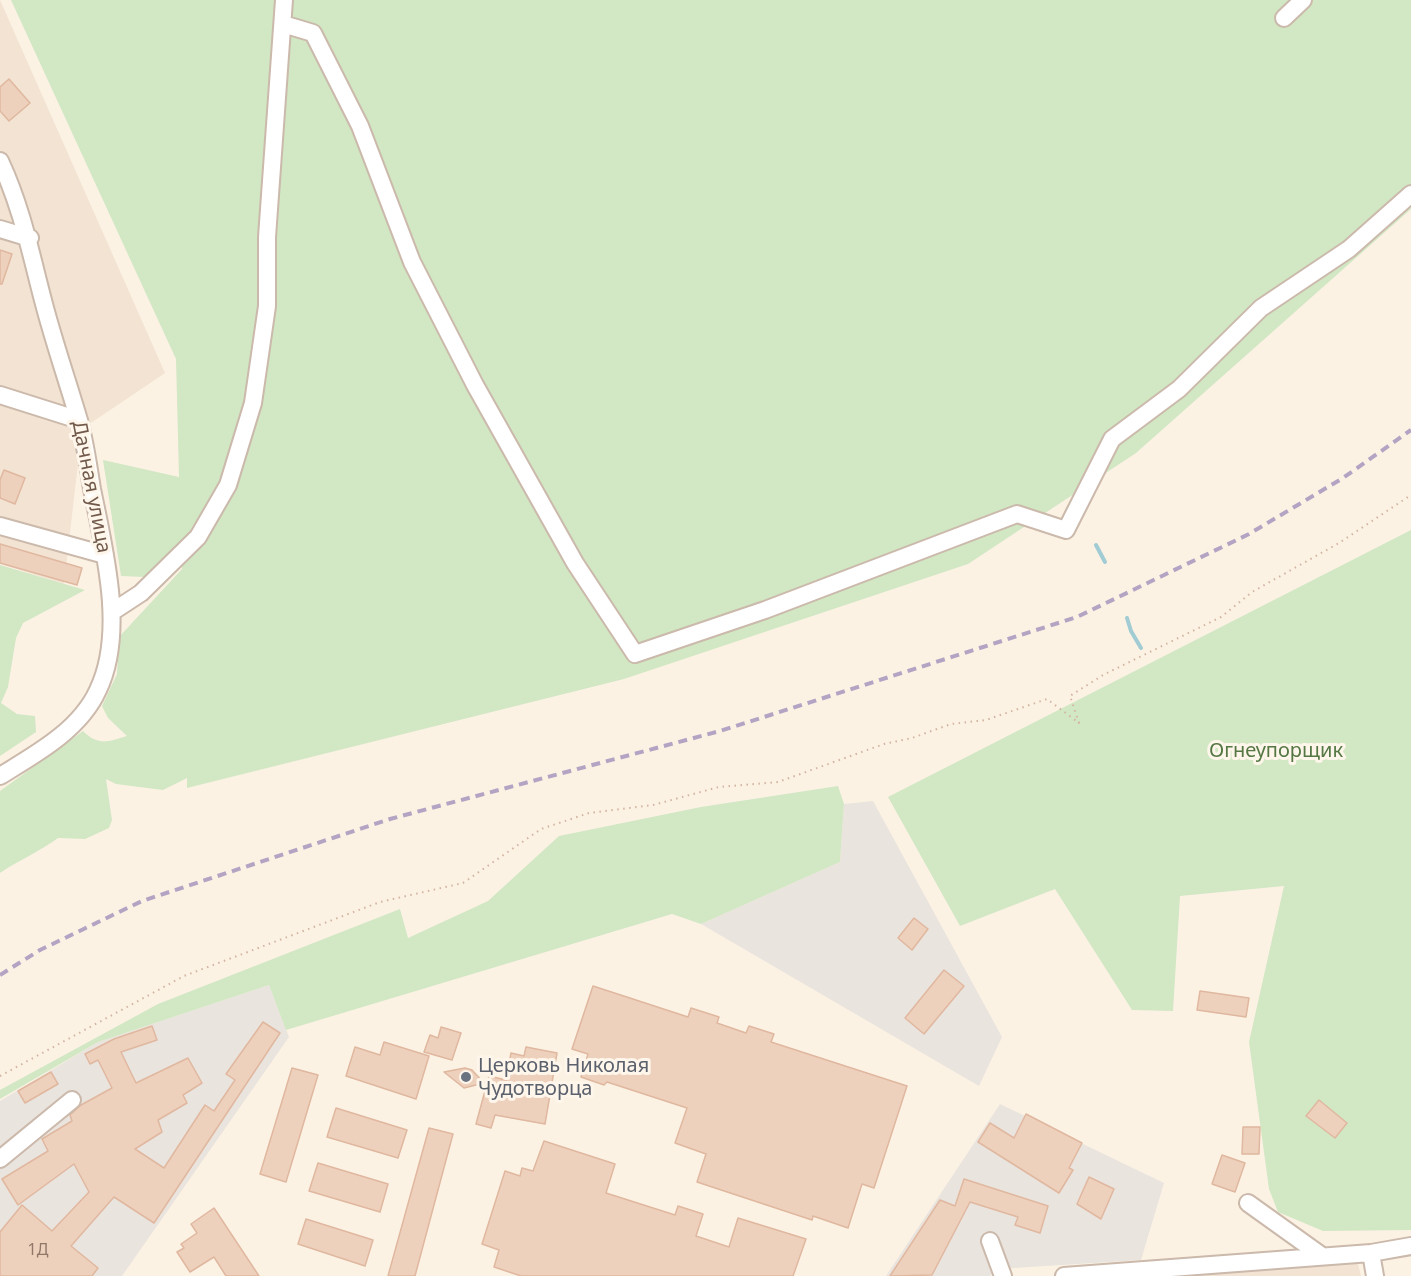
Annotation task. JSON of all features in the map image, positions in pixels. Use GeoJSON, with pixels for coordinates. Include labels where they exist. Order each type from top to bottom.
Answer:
{"type":"FeatureCollection","features":[{"type":"Feature","properties":{"kind":"street"},"geometry":{"type":"LineString","coordinates":[[112,612],[141,593],[198,537],[228,484],[253,404],[267,306],[268,226],[275,99],[284,0]]}},
{"type":"Feature","properties":{"kind":"street"},"geometry":{"type":"LineString","coordinates":[[1284,18],[1303,0]]}},
{"type":"Feature","properties":{"kind":"street"},"geometry":{"type":"LineString","coordinates":[[283,24],[313,33],[360,126],[412,262],[474,385],[575,563],[635,654],[765,610],[1017,514],[1066,530],[1112,439],[1179,389],[1261,308],[1349,249],[1411,194]]}},
{"type":"Feature","properties":{"kind":"street","name":"Дачная улица"},"geometry":{"type":"LineString","coordinates":[[0,161],[30,238],[44,304],[79,420],[105,555],[112,612],[107,658],[98,690],[84,712],[45,749],[0,776]]}},
{"type":"Feature","properties":{"kind":"street"},"geometry":{"type":"LineString","coordinates":[[0,229],[30,238]]}},
{"type":"Feature","properties":{"kind":"street"},"geometry":{"type":"LineString","coordinates":[[0,396],[79,420]]}},
{"type":"Feature","properties":{"kind":"street"},"geometry":{"type":"LineString","coordinates":[[0,526],[105,555]]}},
{"type":"Feature","properties":{"kind":"street"},"geometry":{"type":"LineString","coordinates":[[0,1159],[72,1100]]}},
{"type":"Feature","properties":{"kind":"street"},"geometry":{"type":"LineString","coordinates":[[1248,1203],[1322,1256]]}},
{"type":"Feature","properties":{"kind":"street"},"geometry":{"type":"LineString","coordinates":[[990,1241],[1003,1276]]}},
{"type":"Feature","properties":{"kind":"street"},"geometry":{"type":"LineString","coordinates":[[1064,1276],[1371,1253],[1411,1246]]}},
{"type":"Feature","properties":{"kind":"street"},"geometry":{"type":"LineString","coordinates":[[1371,1253],[1375,1276]]}},
{"type":"Feature","properties":{"kind":"path"},"geometry":{"type":"LineString","coordinates":[[0,1076],[184,976],[380,902],[463,883],[541,829],[589,813],[653,805],[719,787],[778,782],[884,744],[912,738],[951,724],[986,720],[1047,699],[1079,723],[1070,696],[1103,675],[1221,617],[1252,592],[1299,567],[1411,495]]}},
{"type":"Feature","properties":{"kind":"shaded area"},"geometry":{"type":"Polygon","coordinates":[[[0,0],[165,373],[82,429],[64,584],[0,564],[0,0]]]}},
{"type":"Feature","properties":{"kind":"shaded area"},"geometry":{"type":"Polygon","coordinates":[[[873,801],[1002,1037],[979,1086],[701,924],[840,862],[844,804],[873,801]]]}},
{"type":"Feature","properties":{"kind":"shaded area"},"geometry":{"type":"Polygon","coordinates":[[[269,985],[289,1037],[122,1276],[0,1276],[0,1101],[98,1042],[269,985]]]}},
{"type":"Feature","properties":{"kind":"shaded area"},"geometry":{"type":"Polygon","coordinates":[[[1000,1104],[1164,1183],[1141,1260],[998,1269],[990,1276],[886,1276],[1000,1104]]]}},
{"type":"Feature","properties":{"kind":"shaded area"},"geometry":{"type":"Polygon","coordinates":[[[1357,1260],[1361,1276],[1160,1276],[1357,1260]]]}},
{"type":"Feature","properties":{"kind":"green space"},"geometry":{"type":"Polygon","coordinates":[[[11,0],[1411,0],[1411,209],[1136,453],[968,564],[624,679],[187,788],[187,778],[163,790],[116,784],[106,779],[112,820],[109,828],[85,839],[58,838],[0,873],[0,791],[83,731],[99,741],[127,736],[108,718],[102,706],[117,674],[119,637],[182,569],[181,547],[145,577],[121,576],[103,460],[179,477],[176,359],[11,0]]]}},
{"type":"Feature","properties":{"kind":"green space","name":"Огнеупорщик"},"geometry":{"type":"Polygon","coordinates":[[[1411,530],[1411,1230],[1323,1231],[1278,1212],[1269,1189],[1249,1042],[1284,886],[1180,896],[1173,1011],[1132,1010],[1055,889],[960,926],[888,797],[1411,530]]]}},
{"type":"Feature","properties":{"kind":"green space"},"geometry":{"type":"Polygon","coordinates":[[[0,565],[85,590],[23,623],[16,638],[8,687],[1,703],[17,714],[35,716],[36,732],[0,756],[0,565]]]}},
{"type":"Feature","properties":{"kind":"green space"},"geometry":{"type":"Polygon","coordinates":[[[838,786],[844,804],[840,862],[701,924],[672,914],[286,1030],[269,985],[98,1042],[0,1099],[0,1090],[158,1004],[400,909],[408,938],[488,901],[559,836],[701,807],[838,786]]]}},
{"type":"Feature","properties":{"kind":"building"},"geometry":{"type":"Polygon","coordinates":[[[9,79],[30,103],[9,121],[0,111],[0,87],[9,79]]]}},
{"type":"Feature","properties":{"kind":"building"},"geometry":{"type":"Polygon","coordinates":[[[0,250],[12,254],[2,284],[0,284],[0,250]]]}},
{"type":"Feature","properties":{"kind":"building"},"geometry":{"type":"Polygon","coordinates":[[[4,470],[25,478],[15,504],[0,498],[0,480],[4,470]]]}},
{"type":"Feature","properties":{"kind":"building"},"geometry":{"type":"Polygon","coordinates":[[[0,544],[82,568],[77,585],[0,563],[0,544]]]}},
{"type":"Feature","properties":{"kind":"building"},"geometry":{"type":"Polygon","coordinates":[[[914,918],[928,929],[912,950],[898,938],[914,918]]]}},
{"type":"Feature","properties":{"kind":"building"},"geometry":{"type":"Polygon","coordinates":[[[944,970],[964,986],[924,1034],[905,1018],[944,970]]]}},
{"type":"Feature","properties":{"kind":"building"},"geometry":{"type":"Polygon","coordinates":[[[593,986],[688,1017],[691,1008],[719,1017],[717,1023],[746,1033],[749,1026],[774,1034],[771,1042],[907,1086],[874,1188],[862,1184],[848,1228],[813,1216],[812,1220],[697,1182],[706,1154],[675,1143],[687,1108],[607,1082],[604,1085],[581,1077],[588,1054],[572,1049],[593,986]]]}},
{"type":"Feature","properties":{"kind":"building"},"geometry":{"type":"Polygon","coordinates":[[[1200,991],[1249,998],[1246,1017],[1197,1010],[1200,991]]]}},
{"type":"Feature","properties":{"kind":"building"},"geometry":{"type":"Polygon","coordinates":[[[263,1022],[280,1033],[154,1223],[114,1197],[71,1246],[98,1268],[92,1276],[0,1276],[0,1232],[22,1205],[52,1231],[89,1192],[74,1164],[18,1205],[2,1179],[48,1151],[42,1139],[72,1121],[70,1115],[81,1105],[112,1088],[98,1060],[90,1064],[85,1054],[114,1039],[152,1026],[157,1040],[121,1052],[136,1083],[188,1058],[202,1083],[183,1095],[187,1103],[158,1120],[162,1132],[135,1149],[164,1168],[205,1105],[214,1111],[235,1080],[226,1074],[263,1022]]]}},
{"type":"Feature","properties":{"kind":"building"},"geometry":{"type":"Polygon","coordinates":[[[441,1027],[461,1033],[452,1060],[424,1052],[430,1035],[438,1038],[441,1027]]]}},
{"type":"Feature","properties":{"kind":"building"},"geometry":{"type":"Polygon","coordinates":[[[384,1042],[429,1056],[416,1099],[346,1076],[355,1047],[380,1055],[384,1042]]]}},
{"type":"Feature","properties":{"kind":"building"},"geometry":{"type":"Polygon","coordinates":[[[526,1047],[557,1053],[545,1124],[495,1115],[491,1128],[476,1124],[489,1076],[506,1080],[511,1053],[524,1056],[526,1047]]]}},
{"type":"Feature","properties":{"kind":"building"},"geometry":{"type":"Polygon","coordinates":[[[292,1068],[318,1075],[286,1182],[260,1174],[292,1068]]]}},
{"type":"Feature","properties":{"kind":"building","name":"Церковь Николая Чудотворца"},"geometry":{"type":"Polygon","coordinates":[[[465,1068],[472,1070],[484,1083],[464,1088],[444,1072],[465,1068]]]}},
{"type":"Feature","properties":{"kind":"building"},"geometry":{"type":"Polygon","coordinates":[[[51,1072],[58,1084],[25,1103],[18,1091],[51,1072]]]}},
{"type":"Feature","properties":{"kind":"building"},"geometry":{"type":"Polygon","coordinates":[[[1319,1100],[1347,1123],[1335,1138],[1306,1116],[1319,1100]]]}},
{"type":"Feature","properties":{"kind":"building"},"geometry":{"type":"Polygon","coordinates":[[[336,1108],[407,1130],[398,1158],[327,1137],[336,1108]]]}},
{"type":"Feature","properties":{"kind":"building"},"geometry":{"type":"Polygon","coordinates":[[[1026,1114],[1082,1143],[1069,1168],[1073,1170],[1059,1193],[978,1142],[990,1123],[1014,1138],[1026,1114]]]}},
{"type":"Feature","properties":{"kind":"building"},"geometry":{"type":"Polygon","coordinates":[[[1243,1127],[1260,1127],[1259,1154],[1242,1154],[1243,1127]]]}},
{"type":"Feature","properties":{"kind":"building"},"geometry":{"type":"Polygon","coordinates":[[[429,1128],[453,1134],[415,1276],[388,1276],[429,1128]]]}},
{"type":"Feature","properties":{"kind":"building"},"geometry":{"type":"Polygon","coordinates":[[[544,1141],[615,1164],[606,1193],[675,1215],[678,1206],[703,1214],[696,1236],[729,1247],[738,1218],[806,1239],[793,1276],[521,1276],[494,1267],[499,1250],[482,1244],[505,1171],[520,1176],[522,1168],[533,1171],[544,1141]]]}},
{"type":"Feature","properties":{"kind":"building"},"geometry":{"type":"Polygon","coordinates":[[[1222,1155],[1245,1163],[1235,1192],[1212,1184],[1222,1155]]]}},
{"type":"Feature","properties":{"kind":"building"},"geometry":{"type":"Polygon","coordinates":[[[318,1163],[388,1184],[380,1212],[309,1191],[318,1163]]]}},
{"type":"Feature","properties":{"kind":"building"},"geometry":{"type":"Polygon","coordinates":[[[1089,1177],[1114,1189],[1101,1219],[1077,1204],[1089,1177]]]}},
{"type":"Feature","properties":{"kind":"building"},"geometry":{"type":"Polygon","coordinates":[[[964,1179],[1048,1206],[1040,1233],[1015,1225],[1018,1217],[970,1202],[932,1275],[890,1276],[940,1200],[955,1206],[964,1179]]]}},
{"type":"Feature","properties":{"kind":"building"},"geometry":{"type":"Polygon","coordinates":[[[214,1208],[259,1276],[226,1276],[214,1257],[190,1272],[177,1252],[184,1248],[181,1244],[197,1233],[191,1224],[214,1208]]]}},
{"type":"Feature","properties":{"kind":"building"},"geometry":{"type":"Polygon","coordinates":[[[306,1219],[373,1240],[365,1266],[298,1244],[306,1219]]]}},
{"type":"Feature","properties":{"kind":"waterway"},"geometry":{"type":"LineString","coordinates":[[1096,545],[1105,562]]}},
{"type":"Feature","properties":{"kind":"waterway"},"geometry":{"type":"LineString","coordinates":[[1127,618],[1131,631],[1141,648]]}},
{"type":"Feature","properties":{"kind":"railway"},"geometry":{"type":"LineString","coordinates":[[0,975],[40,950],[142,901],[390,819],[720,731],[1077,617],[1249,534],[1343,478],[1411,430]]}},
{"type":"Feature","properties":{"kind":"place","name":"Церковь Николая Чудотворца"},"geometry":{"type":"Point","coordinates":[466,1077]}}]}
